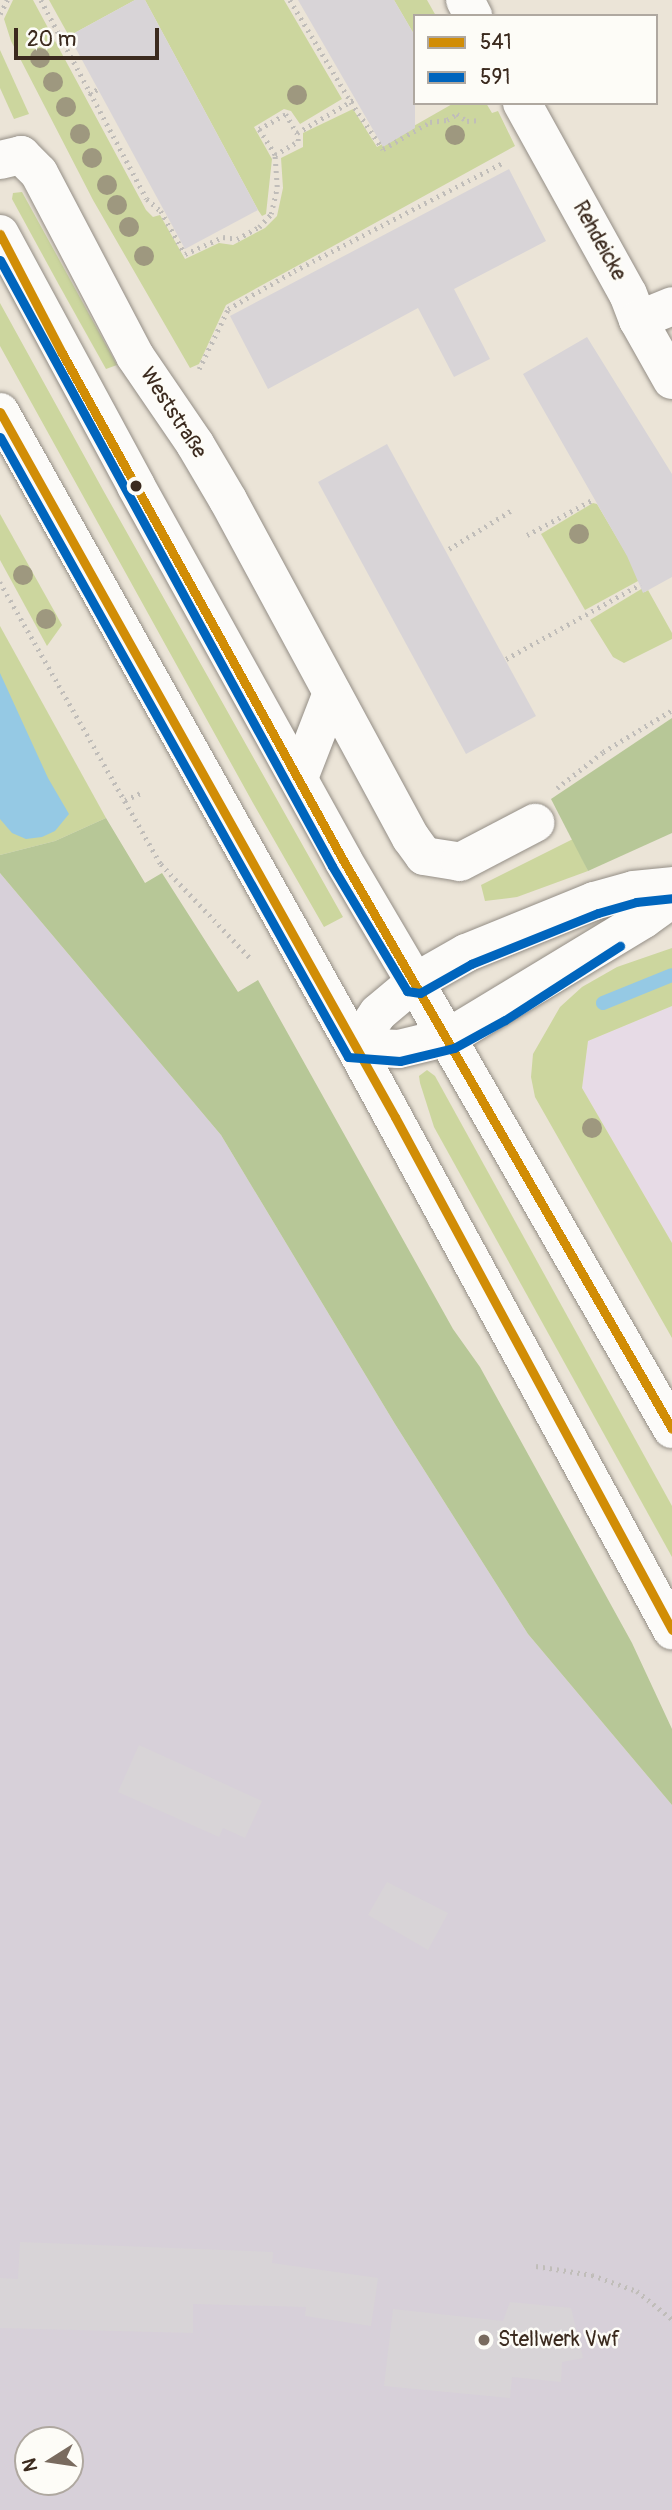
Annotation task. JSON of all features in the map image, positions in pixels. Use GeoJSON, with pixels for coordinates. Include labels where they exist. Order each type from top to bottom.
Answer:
{"type":"FeatureCollection","features":[{"type":"Feature","properties":{"kind":"street","name":"Rehdeicke"},"geometry":{"type":"LineString","coordinates":[[505,108],[543,141],[628,293],[655,313],[672,380]]}},
{"type":"Feature","properties":{"kind":"street","name":"Weststraße"},"geometry":{"type":"LineString","coordinates":[[0,160],[21,155],[39,173],[135,356],[195,444],[424,856],[460,862],[535,823]]}},
{"type":"Feature","properties":{"kind":"street"},"geometry":{"type":"LineString","coordinates":[[0,234],[62,353],[299,778],[449,1037],[505,1142],[672,1429]]}},
{"type":"Feature","properties":{"kind":"street"},"geometry":{"type":"LineString","coordinates":[[0,412],[355,1047],[672,1630]]}},
{"type":"Feature","properties":{"kind":"street"},"geometry":{"type":"LineString","coordinates":[[299,778],[332,693]]}},
{"type":"Feature","properties":{"kind":"street"},"geometry":{"type":"LineString","coordinates":[[355,1047],[378,1013],[415,982],[466,953],[594,901],[634,890],[672,886]]}},
{"type":"Feature","properties":{"kind":"street"},"geometry":{"type":"LineString","coordinates":[[355,1047],[399,1049],[449,1037],[644,919],[672,898]]}},
{"type":"Feature","properties":{"kind":"path"},"geometry":{"type":"LineString","coordinates":[[0,14],[7,0]]}},
{"type":"Feature","properties":{"kind":"path"},"geometry":{"type":"LineString","coordinates":[[41,0],[147,199],[161,211],[185,254],[223,237],[237,239],[259,227],[271,214],[277,187],[275,155],[260,129],[286,114],[297,132],[298,141],[275,155]]}},
{"type":"Feature","properties":{"kind":"path"},"geometry":{"type":"LineString","coordinates":[[294,3],[383,149],[430,122],[446,120],[457,114],[474,122],[505,108]]}},
{"type":"Feature","properties":{"kind":"path"},"geometry":{"type":"LineString","coordinates":[[89,94],[98,89]]}},
{"type":"Feature","properties":{"kind":"path"},"geometry":{"type":"LineString","coordinates":[[297,132],[353,101]]}},
{"type":"Feature","properties":{"kind":"path"},"geometry":{"type":"LineString","coordinates":[[191,374],[199,369],[228,309],[294,271],[543,141]]}},
{"type":"Feature","properties":{"kind":"path"},"geometry":{"type":"LineString","coordinates":[[527,535],[594,499]]}},
{"type":"Feature","properties":{"kind":"path"},"geometry":{"type":"LineString","coordinates":[[449,550],[512,510]]}},
{"type":"Feature","properties":{"kind":"path"},"geometry":{"type":"LineString","coordinates":[[0,582],[161,864],[257,965]]}},
{"type":"Feature","properties":{"kind":"path"},"geometry":{"type":"LineString","coordinates":[[506,659],[640,584]]}},
{"type":"Feature","properties":{"kind":"path"},"geometry":{"type":"LineString","coordinates":[[535,823],[540,801],[603,752],[672,710]]}},
{"type":"Feature","properties":{"kind":"path"},"geometry":{"type":"LineString","coordinates":[[125,800],[144,792]]}},
{"type":"Feature","properties":{"kind":"path"},"geometry":{"type":"LineString","coordinates":[[536,2266],[592,2275],[637,2291],[672,2319]]}},
{"type":"Feature","properties":{"kind":"shaded area"},"geometry":{"type":"Polygon","coordinates":[[[0,873],[221,1135],[395,1424],[528,1634],[672,1805],[672,2510],[0,2510],[0,873]]]}},
{"type":"Feature","properties":{"kind":"shaded area"},"geometry":{"type":"Polygon","coordinates":[[[672,1006],[672,1243],[582,1088],[588,1041],[672,1006]]]}},
{"type":"Feature","properties":{"kind":"green space"},"geometry":{"type":"Polygon","coordinates":[[[13,0],[33,0],[146,210],[153,217],[160,215],[185,259],[219,243],[233,245],[265,228],[277,216],[283,188],[281,158],[303,147],[303,133],[353,109],[377,147],[450,105],[487,105],[492,113],[498,111],[515,146],[226,305],[199,364],[190,368],[93,200],[11,41],[4,19],[13,0]]]}},
{"type":"Feature","properties":{"kind":"green space"},"geometry":{"type":"Polygon","coordinates":[[[49,0],[135,0],[69,36],[49,0]]]}},
{"type":"Feature","properties":{"kind":"green space"},"geometry":{"type":"Polygon","coordinates":[[[145,0],[284,0],[342,99],[300,124],[291,111],[284,109],[254,127],[272,159],[266,214],[262,216],[258,210],[145,0]]]}},
{"type":"Feature","properties":{"kind":"green space"},"geometry":{"type":"Polygon","coordinates":[[[394,0],[427,0],[435,14],[413,14],[413,33],[394,0]]]}},
{"type":"Feature","properties":{"kind":"green space"},"geometry":{"type":"Polygon","coordinates":[[[0,50],[29,114],[14,119],[0,88],[0,50]]]}},
{"type":"Feature","properties":{"kind":"green space"},"geometry":{"type":"Polygon","coordinates":[[[22,192],[117,365],[106,369],[59,285],[12,199],[13,193],[22,192]]]}},
{"type":"Feature","properties":{"kind":"green space"},"geometry":{"type":"Polygon","coordinates":[[[0,303],[343,917],[324,927],[253,803],[0,346],[0,303]]]}},
{"type":"Feature","properties":{"kind":"green space"},"geometry":{"type":"Polygon","coordinates":[[[593,503],[597,504],[639,575],[638,581],[585,610],[541,534],[593,503]]]}},
{"type":"Feature","properties":{"kind":"green space"},"geometry":{"type":"Polygon","coordinates":[[[0,514],[62,625],[47,646],[0,560],[0,514]]]}},
{"type":"Feature","properties":{"kind":"green space"},"geometry":{"type":"Polygon","coordinates":[[[643,588],[645,592],[648,590],[672,633],[672,639],[624,663],[613,657],[590,620],[643,588]]]}},
{"type":"Feature","properties":{"kind":"green space"},"geometry":{"type":"Polygon","coordinates":[[[0,626],[106,818],[55,841],[0,855],[0,626]]]}},
{"type":"Feature","properties":{"kind":"green space"},"geometry":{"type":"Polygon","coordinates":[[[672,718],[672,833],[588,871],[551,799],[672,718]]]}},
{"type":"Feature","properties":{"kind":"green space"},"geometry":{"type":"Polygon","coordinates":[[[106,818],[145,883],[162,873],[238,992],[258,980],[453,1329],[480,1367],[632,1643],[672,1729],[672,1805],[528,1634],[395,1424],[221,1135],[0,873],[0,855],[55,841],[106,818]]]}},
{"type":"Feature","properties":{"kind":"green space"},"geometry":{"type":"Polygon","coordinates":[[[573,839],[588,871],[517,897],[485,901],[481,885],[573,839]]]}},
{"type":"Feature","properties":{"kind":"green space"},"geometry":{"type":"Polygon","coordinates":[[[672,948],[672,1006],[588,1041],[582,1088],[672,1243],[672,1338],[535,1097],[531,1077],[533,1054],[560,1007],[582,987],[617,967],[672,948]]]}},
{"type":"Feature","properties":{"kind":"green space"},"geometry":{"type":"Polygon","coordinates":[[[427,1070],[435,1076],[672,1506],[672,1557],[434,1127],[419,1076],[427,1070]]]}},
{"type":"Feature","properties":{"kind":"water"},"geometry":{"type":"Polygon","coordinates":[[[0,673],[48,778],[69,814],[55,831],[42,837],[26,839],[12,833],[0,819],[0,673]]]}},
{"type":"Feature","properties":{"kind":"building"},"geometry":{"type":"Polygon","coordinates":[[[135,0],[145,0],[258,210],[185,249],[69,36],[135,0]]]}},
{"type":"Feature","properties":{"kind":"building"},"geometry":{"type":"Polygon","coordinates":[[[298,0],[394,0],[413,33],[415,128],[383,147],[298,0]]]}},
{"type":"Feature","properties":{"kind":"building"},"geometry":{"type":"Polygon","coordinates":[[[509,169],[546,241],[454,289],[490,359],[454,377],[418,308],[268,389],[230,316],[509,169]]]}},
{"type":"Feature","properties":{"kind":"building"},"geometry":{"type":"Polygon","coordinates":[[[587,337],[672,474],[672,577],[643,593],[627,556],[523,374],[587,337]]]}},
{"type":"Feature","properties":{"kind":"building"},"geometry":{"type":"Polygon","coordinates":[[[387,444],[536,716],[466,754],[318,482],[387,444]]]}},
{"type":"Feature","properties":{"kind":"building"},"geometry":{"type":"Polygon","coordinates":[[[139,1745],[262,1801],[245,1838],[223,1828],[219,1837],[118,1792],[139,1745]]]}},
{"type":"Feature","properties":{"kind":"building"},"geometry":{"type":"Polygon","coordinates":[[[387,1882],[448,1913],[428,1950],[368,1915],[387,1882]]]}},
{"type":"Feature","properties":{"kind":"building"},"geometry":{"type":"Polygon","coordinates":[[[20,2242],[273,2252],[272,2263],[378,2278],[371,2326],[305,2316],[306,2307],[193,2304],[193,2333],[0,2328],[0,2278],[18,2279],[20,2242]]]}},
{"type":"Feature","properties":{"kind":"building","name":"Stellwerk Vwf"},"geometry":{"type":"Polygon","coordinates":[[[510,2302],[571,2308],[583,2358],[562,2362],[561,2382],[512,2377],[510,2398],[384,2386],[393,2309],[503,2321],[510,2302]]]}},
{"type":"Feature","properties":{"kind":"waterway"},"geometry":{"type":"LineString","coordinates":[[603,1003],[672,975]]}},
{"type":"Feature","properties":{"kind":"transit line","name":"541"},"geometry":{"type":"LineString","coordinates":[[0,234],[62,353],[343,860],[672,1429]]}},
{"type":"Feature","properties":{"kind":"transit line","name":"591"},"geometry":{"type":"LineString","coordinates":[[0,260],[332,866],[407,991],[420,993],[471,964],[598,913],[636,902],[672,898]]}},
{"type":"Feature","properties":{"kind":"transit line","name":"541"},"geometry":{"type":"LineString","coordinates":[[0,412],[395,1117],[672,1630]]}},
{"type":"Feature","properties":{"kind":"transit line","name":"591"},"geometry":{"type":"LineString","coordinates":[[0,437],[348,1057],[400,1061],[454,1048],[505,1020],[620,946]]}},
{"type":"Feature","properties":{"kind":"place","name":"Stellwerk Vwf"},"geometry":{"type":"Point","coordinates":[484,2340]}}]}
